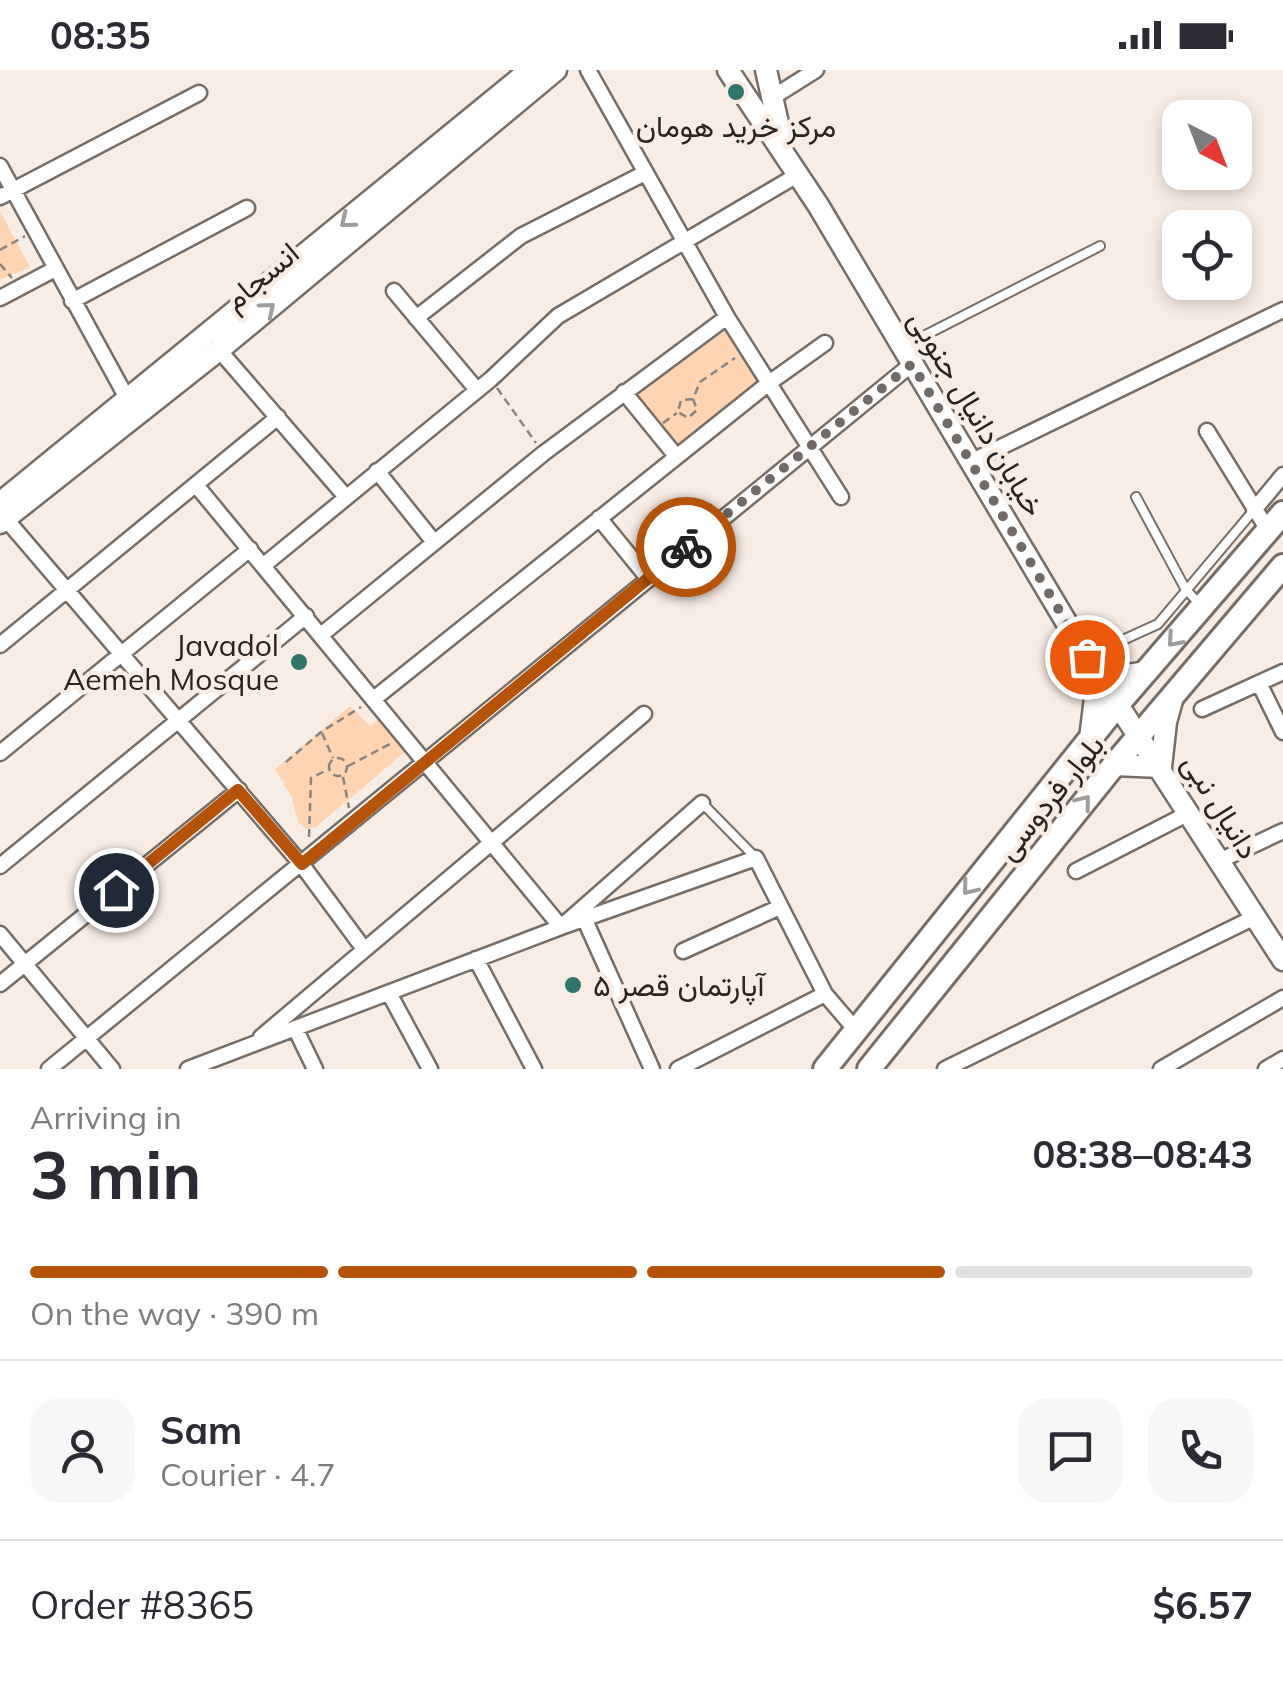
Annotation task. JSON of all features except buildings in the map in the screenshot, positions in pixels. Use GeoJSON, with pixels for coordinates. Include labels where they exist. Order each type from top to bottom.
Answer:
{"type":"FeatureCollection","features":[{"type":"Feature","properties":{"kind":"main road","name":"انسجام"},"geometry":{"type":"LineString","coordinates":[[2,515],[128,400],[530,70]]}},
{"type":"Feature","properties":{"kind":"main road","name":"انسجام"},"geometry":{"type":"LineString","coordinates":[[2,515],[219,350],[556,70]]}},
{"type":"Feature","properties":{"kind":"main road","name":"خیابان دانیال جنوبی"},"geometry":{"type":"LineString","coordinates":[[728,70],[799,174],[1118,704]]}},
{"type":"Feature","properties":{"kind":"main road","name":"خیابان دانیال جنوبی"},"geometry":{"type":"LineString","coordinates":[[766,70],[785,152]]}},
{"type":"Feature","properties":{"kind":"main road","name":"بلوار فردوسی"},"geometry":{"type":"LineString","coordinates":[[824,1069],[1118,704],[1276,521]]}},
{"type":"Feature","properties":{"kind":"main road","name":"بلوار فردوسی"},"geometry":{"type":"LineString","coordinates":[[869,1069],[1114,764],[1283,566]]}},
{"type":"Feature","properties":{"kind":"main road"},"geometry":{"type":"LineString","coordinates":[[1226,581],[1253,604]]}},
{"type":"Feature","properties":{"kind":"main road"},"geometry":{"type":"LineString","coordinates":[[1090,739],[1098,673],[1120,676],[1147,672]]}},
{"type":"Feature","properties":{"kind":"main road"},"geometry":{"type":"LineString","coordinates":[[1114,764],[1160,767],[1173,697]]}},
{"type":"Feature","properties":{"kind":"main road","name":"دانیال نبی"},"geometry":{"type":"LineString","coordinates":[[1118,704],[1255,917],[1277,938],[1283,960]]}},
{"type":"Feature","properties":{"kind":"street"},"geometry":{"type":"LineString","coordinates":[[588,70],[727,316],[841,497]]}},
{"type":"Feature","properties":{"kind":"street"},"geometry":{"type":"LineString","coordinates":[[770,99],[816,70]]}},
{"type":"Feature","properties":{"kind":"street"},"geometry":{"type":"LineString","coordinates":[[6,194],[199,92]]}},
{"type":"Feature","properties":{"kind":"street"},"geometry":{"type":"LineString","coordinates":[[0,166],[6,194],[34,232],[128,400]]}},
{"type":"Feature","properties":{"kind":"street"},"geometry":{"type":"LineString","coordinates":[[416,318],[521,236],[645,173]]}},
{"type":"Feature","properties":{"kind":"street"},"geometry":{"type":"LineString","coordinates":[[264,566],[490,379],[558,316],[799,174]]}},
{"type":"Feature","properties":{"kind":"street"},"geometry":{"type":"LineString","coordinates":[[72,301],[247,208]]}},
{"type":"Feature","properties":{"kind":"street"},"geometry":{"type":"LineString","coordinates":[[0,298],[54,269]]}},
{"type":"Feature","properties":{"kind":"street"},"geometry":{"type":"LineString","coordinates":[[394,291],[477,390]]}},
{"type":"Feature","properties":{"kind":"street"},"geometry":{"type":"LineString","coordinates":[[970,462],[1283,310]]}},
{"type":"Feature","properties":{"kind":"street"},"geometry":{"type":"LineString","coordinates":[[322,634],[544,454],[727,316]]}},
{"type":"Feature","properties":{"kind":"street"},"geometry":{"type":"LineString","coordinates":[[375,698],[769,382],[825,344]]}},
{"type":"Feature","properties":{"kind":"street"},"geometry":{"type":"LineString","coordinates":[[219,350],[346,497]]}},
{"type":"Feature","properties":{"kind":"street"},"geometry":{"type":"LineString","coordinates":[[49,1069],[811,447],[907,356]]}},
{"type":"Feature","properties":{"kind":"street"},"geometry":{"type":"LineString","coordinates":[[624,392],[676,456]]}},
{"type":"Feature","properties":{"kind":"street"},"geometry":{"type":"LineString","coordinates":[[0,645],[278,416]]}},
{"type":"Feature","properties":{"kind":"street"},"geometry":{"type":"LineString","coordinates":[[1207,431],[1254,510],[1276,521]]}},
{"type":"Feature","properties":{"kind":"street"},"geometry":{"type":"LineString","coordinates":[[377,472],[434,542]]}},
{"type":"Feature","properties":{"kind":"street"},"geometry":{"type":"LineString","coordinates":[[1254,510],[1283,475]]}},
{"type":"Feature","properties":{"kind":"street"},"geometry":{"type":"LineString","coordinates":[[196,485],[561,927]]}},
{"type":"Feature","properties":{"kind":"street"},"geometry":{"type":"LineString","coordinates":[[2,515],[302,864],[364,949]]}},
{"type":"Feature","properties":{"kind":"street"},"geometry":{"type":"LineString","coordinates":[[599,518],[648,578]]}},
{"type":"Feature","properties":{"kind":"street"},"geometry":{"type":"LineString","coordinates":[[0,753],[250,549]]}},
{"type":"Feature","properties":{"kind":"street"},"geometry":{"type":"LineString","coordinates":[[0,866],[306,616]]}},
{"type":"Feature","properties":{"kind":"street"},"geometry":{"type":"LineString","coordinates":[[1202,710],[1283,672]]}},
{"type":"Feature","properties":{"kind":"street"},"geometry":{"type":"LineString","coordinates":[[1259,683],[1283,732]]}},
{"type":"Feature","properties":{"kind":"street"},"geometry":{"type":"LineString","coordinates":[[252,1044],[644,714]]}},
{"type":"Feature","properties":{"kind":"street"},"geometry":{"type":"LineString","coordinates":[[0,984],[238,790]]}},
{"type":"Feature","properties":{"kind":"street"},"geometry":{"type":"LineString","coordinates":[[561,927],[702,804]]}},
{"type":"Feature","properties":{"kind":"street"},"geometry":{"type":"LineString","coordinates":[[1076,871],[1188,812]]}},
{"type":"Feature","properties":{"kind":"street"},"geometry":{"type":"LineString","coordinates":[[1219,861],[1283,830]]}},
{"type":"Feature","properties":{"kind":"street"},"geometry":{"type":"LineString","coordinates":[[188,1069],[209,1065],[252,1044],[584,918],[756,858],[825,994],[855,1029]]}},
{"type":"Feature","properties":{"kind":"street"},"geometry":{"type":"LineString","coordinates":[[683,951],[780,907]]}},
{"type":"Feature","properties":{"kind":"street"},"geometry":{"type":"LineString","coordinates":[[945,1069],[1255,917]]}},
{"type":"Feature","properties":{"kind":"street"},"geometry":{"type":"LineString","coordinates":[[584,918],[652,1069]]}},
{"type":"Feature","properties":{"kind":"street"},"geometry":{"type":"LineString","coordinates":[[0,934],[112,1069]]}},
{"type":"Feature","properties":{"kind":"street"},"geometry":{"type":"LineString","coordinates":[[476,959],[534,1069]]}},
{"type":"Feature","properties":{"kind":"street"},"geometry":{"type":"LineString","coordinates":[[389,992],[430,1069]]}},
{"type":"Feature","properties":{"kind":"street"},"geometry":{"type":"LineString","coordinates":[[678,1069],[825,994]]}},
{"type":"Feature","properties":{"kind":"street"},"geometry":{"type":"LineString","coordinates":[[1162,1069],[1283,998]]}},
{"type":"Feature","properties":{"kind":"street"},"geometry":{"type":"LineString","coordinates":[[295,1028],[315,1069]]}},
{"type":"Feature","properties":{"kind":"street"},"geometry":{"type":"LineString","coordinates":[[1266,1069],[1283,1058]]}},
{"type":"Feature","properties":{"kind":"lane"},"geometry":{"type":"LineString","coordinates":[[907,356],[1100,246]]}},
{"type":"Feature","properties":{"kind":"lane"},"geometry":{"type":"LineString","coordinates":[[1136,497],[1186,590],[1204,608]]}},
{"type":"Feature","properties":{"kind":"lane"},"geometry":{"type":"LineString","coordinates":[[1114,644],[1158,624],[1254,510]]}},
{"type":"Feature","properties":{"kind":"lane"},"geometry":{"type":"LineString","coordinates":[[702,804],[756,858]]}},
{"type":"Feature","properties":{"kind":"path"},"geometry":{"type":"LineString","coordinates":[[0,250],[34,232]]}},
{"type":"Feature","properties":{"kind":"path"},"geometry":{"type":"LineString","coordinates":[[0,264],[21,287]]}},
{"type":"Feature","properties":{"kind":"path"},"geometry":{"type":"LineString","coordinates":[[678,412],[682,416],[694,415],[698,410],[693,399],[700,382],[748,350]]}},
{"type":"Feature","properties":{"kind":"path"},"geometry":{"type":"LineString","coordinates":[[490,379],[544,454]]}},
{"type":"Feature","properties":{"kind":"path"},"geometry":{"type":"LineString","coordinates":[[654,429],[678,412],[681,400],[693,399]]}},
{"type":"Feature","properties":{"kind":"path"},"geometry":{"type":"LineString","coordinates":[[286,762],[322,732],[375,698]]}},
{"type":"Feature","properties":{"kind":"path"},"geometry":{"type":"LineString","coordinates":[[322,732],[334,759]]}},
{"type":"Feature","properties":{"kind":"path"},"geometry":{"type":"LineString","coordinates":[[354,820],[342,776],[348,766],[374,755],[404,734]]}},
{"type":"Feature","properties":{"kind":"path"},"geometry":{"type":"LineString","coordinates":[[302,864],[310,835],[311,778],[328,769],[334,759],[340,758],[348,766]]}},
{"type":"Feature","properties":{"kind":"path"},"geometry":{"type":"LineString","coordinates":[[328,769],[336,777],[342,776]]}},
{"type":"Feature","properties":{"kind":"shaded area"},"geometry":{"type":"Polygon","coordinates":[[[0,211],[30,267],[0,280],[0,211]]]}},
{"type":"Feature","properties":{"kind":"shaded area"},"geometry":{"type":"Polygon","coordinates":[[[724,325],[760,384],[673,449],[632,393],[724,325]]]}},
{"type":"Feature","properties":{"kind":"shaded area"},"geometry":{"type":"Polygon","coordinates":[[[350,706],[370,726],[378,719],[405,752],[316,827],[306,829],[298,822],[292,798],[275,769],[350,706]]]}},
{"type":"Feature","properties":{"kind":"way so far"},"geometry":{"type":"LineString","coordinates":[[686,547],[912,364],[1087,657]]}},
{"type":"Feature","properties":{"kind":"place","name":"مرکز خرید هومان"},"geometry":{"type":"Point","coordinates":[736,92]}},
{"type":"Feature","properties":{"kind":"place","name":"Javadol Aemeh Mosque"},"geometry":{"type":"Point","coordinates":[299,662]}},
{"type":"Feature","properties":{"kind":"place","name":"آپارتمان قصر ۵"},"geometry":{"type":"Point","coordinates":[573,985]}},
{"type":"Feature","properties":{"kind":"route"},"geometry":{"type":"LineString","coordinates":[[116,890],[238,790],[302,864],[686,547]]}}]}
